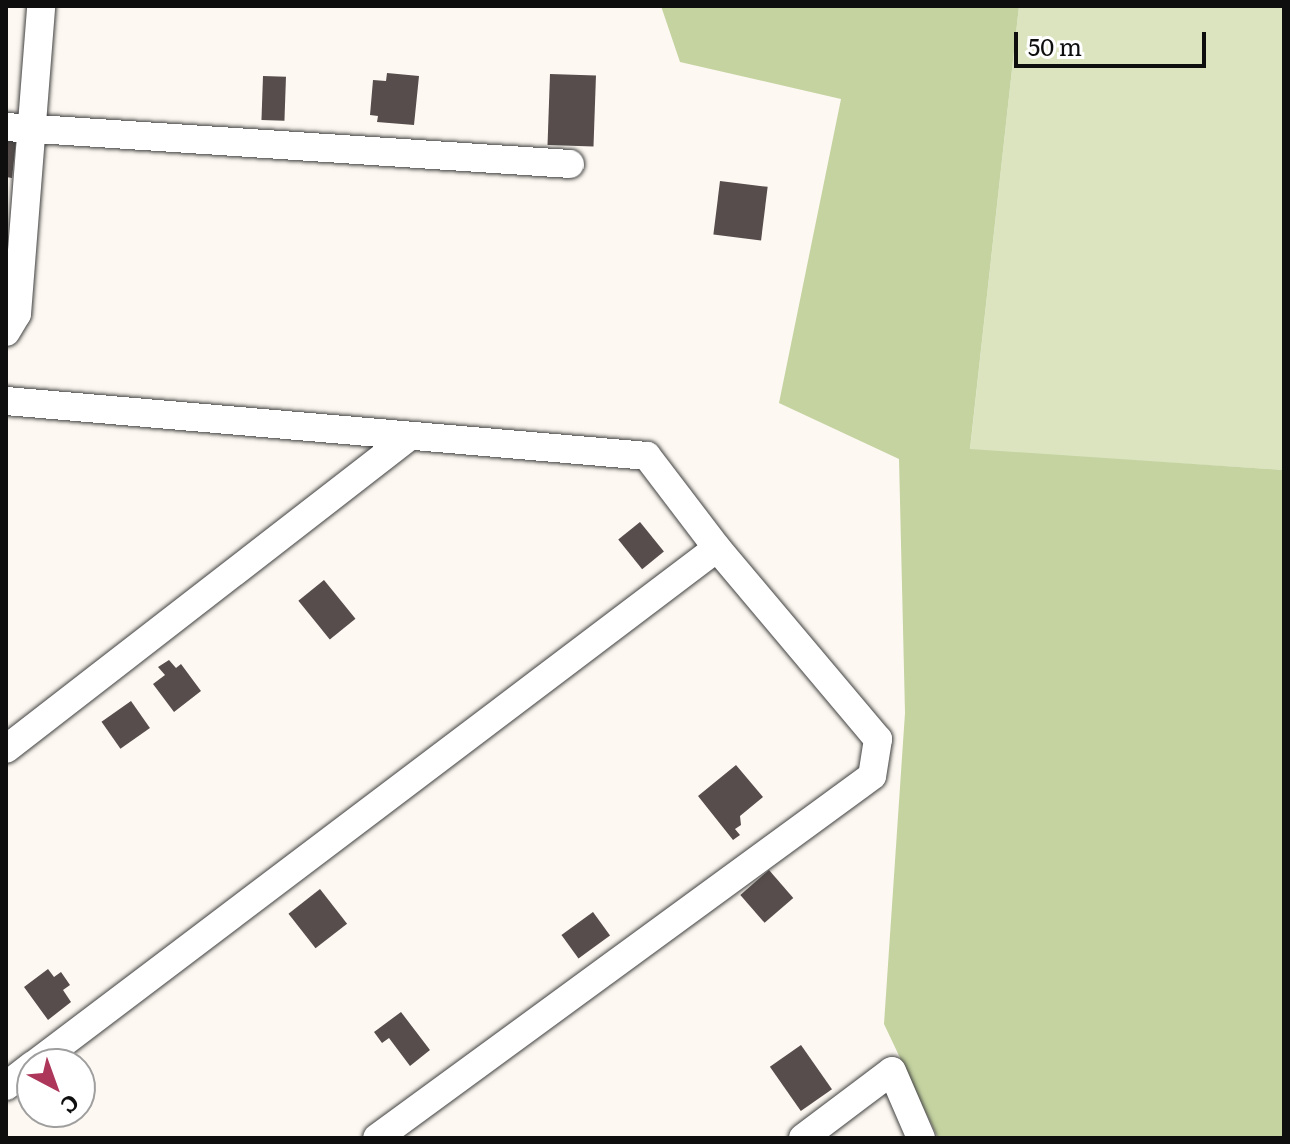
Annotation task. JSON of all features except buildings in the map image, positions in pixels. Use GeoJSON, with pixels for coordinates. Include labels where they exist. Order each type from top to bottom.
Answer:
{"type":"FeatureCollection","features":[{"type":"Feature","properties":{"kind":"street"},"geometry":{"type":"LineString","coordinates":[[6,332],[17,314],[19,128],[41,6]]}},
{"type":"Feature","properties":{"kind":"street"},"geometry":{"type":"LineString","coordinates":[[19,128],[570,164]]}},
{"type":"Feature","properties":{"kind":"street"},"geometry":{"type":"LineString","coordinates":[[13,408],[647,456],[717,548],[878,739],[872,776],[377,1138]]}},
{"type":"Feature","properties":{"kind":"street"},"geometry":{"type":"LineString","coordinates":[[6,749],[410,436]]}},
{"type":"Feature","properties":{"kind":"street"},"geometry":{"type":"LineString","coordinates":[[56,1048],[717,548]]}},
{"type":"Feature","properties":{"kind":"street"},"geometry":{"type":"LineString","coordinates":[[803,1138],[892,1071],[921,1138]]}},
{"type":"Feature","properties":{"kind":"green space"},"geometry":{"type":"Polygon","coordinates":[[[661,6],[1019,6],[970,449],[1284,470],[1284,1138],[938,1138],[884,1024],[905,713],[899,459],[779,403],[841,99],[680,62],[661,6]]]}},
{"type":"Feature","properties":{"kind":"green space"},"geometry":{"type":"Polygon","coordinates":[[[1019,6],[1284,6],[1284,470],[970,450],[1019,6]]]}}]}
